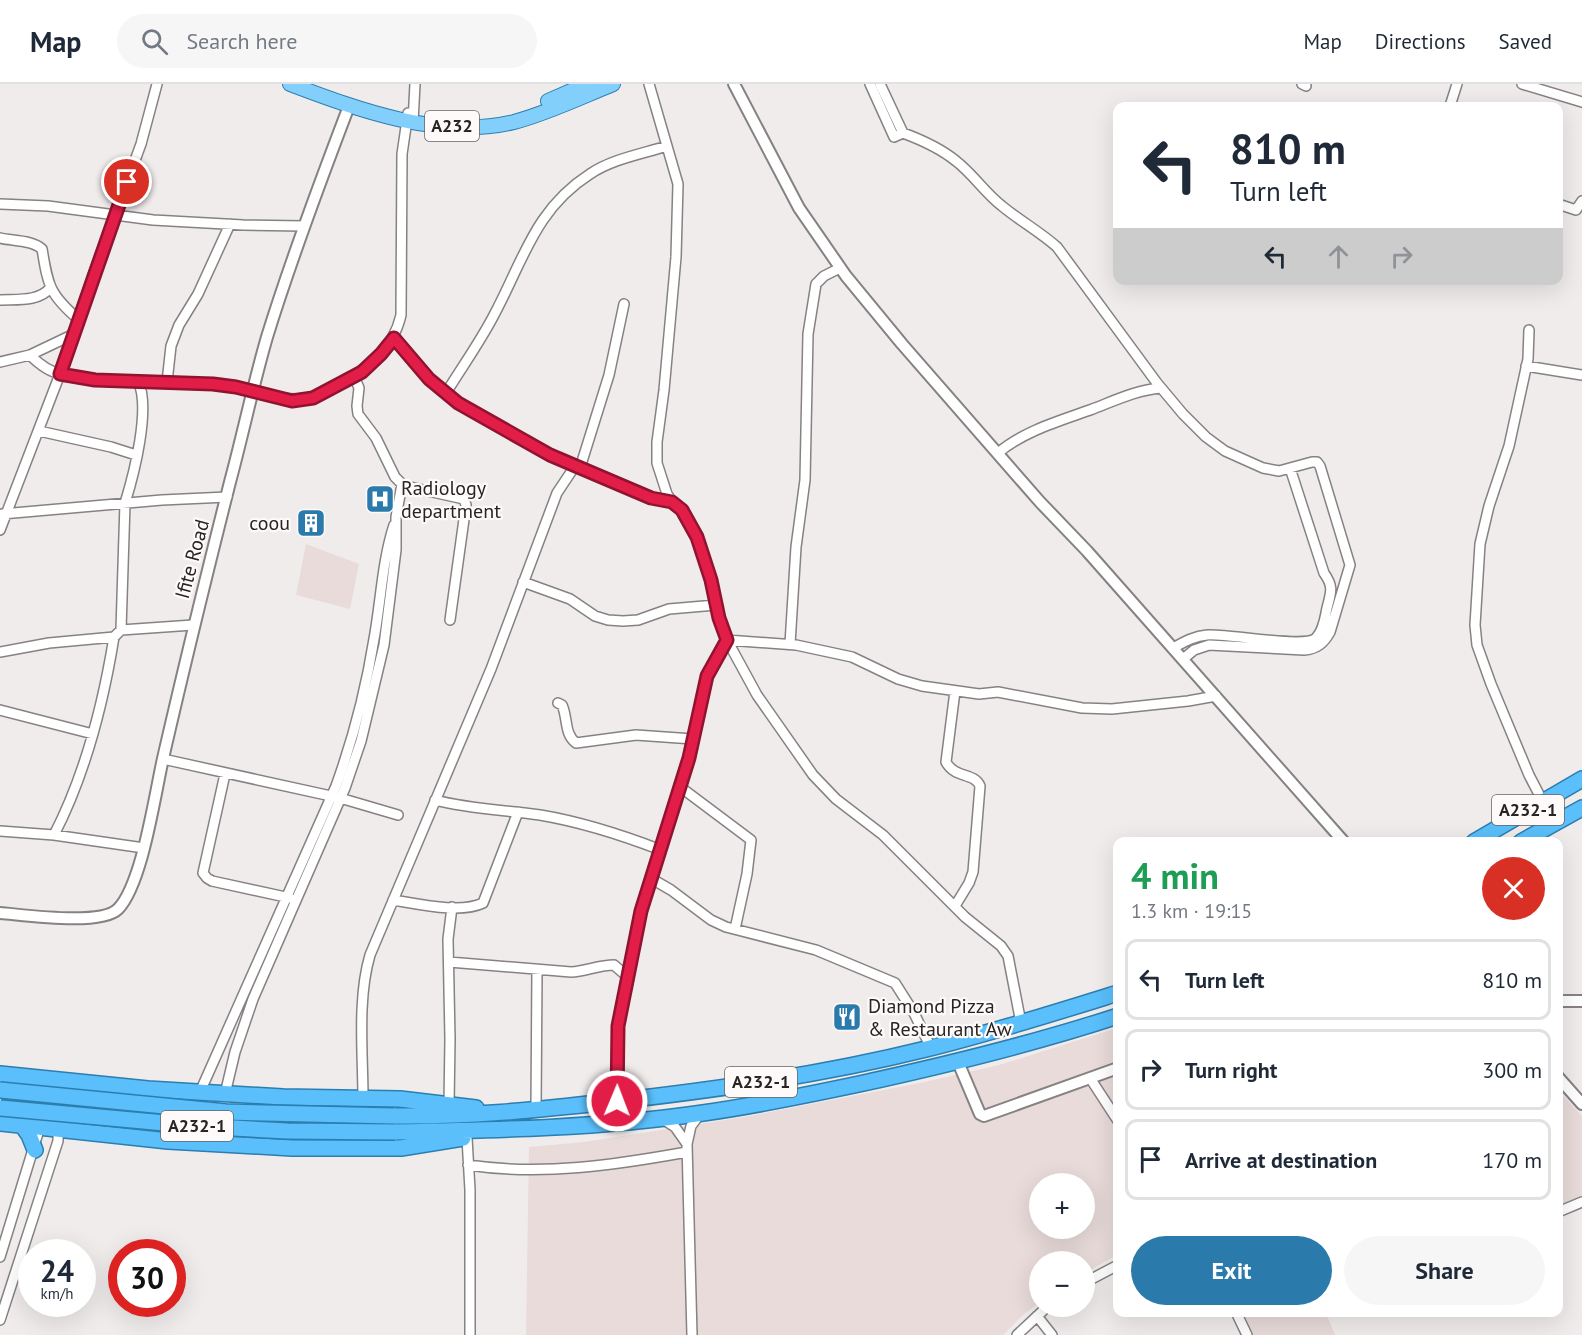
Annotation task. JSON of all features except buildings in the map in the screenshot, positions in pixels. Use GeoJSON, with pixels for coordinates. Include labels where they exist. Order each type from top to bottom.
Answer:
{"type":"FeatureCollection","features":[{"type":"Feature","properties":{"kind":"highway","name":"A232-1"},"geometry":{"type":"LineString","coordinates":[[1482,837],[1582,779]]}},
{"type":"Feature","properties":{"kind":"highway","name":"A232-1"},"geometry":{"type":"LineString","coordinates":[[1530,837],[1582,808]]}},
{"type":"Feature","properties":{"kind":"highway","name":"A232-1"},"geometry":{"type":"LineString","coordinates":[[0,1090],[226,1112],[436,1117],[506,1112],[617,1101],[781,1079],[931,1048],[1113,995]]}},
{"type":"Feature","properties":{"kind":"highway","name":"A232-1"},"geometry":{"type":"LineString","coordinates":[[0,1108],[198,1126],[287,1131],[506,1131],[700,1114],[794,1097],[958,1062],[1113,1018]]}},
{"type":"Feature","properties":{"kind":"highway"},"geometry":{"type":"LineString","coordinates":[[0,1074],[225,1094],[400,1099],[506,1112]]}},
{"type":"Feature","properties":{"kind":"highway"},"geometry":{"type":"LineString","coordinates":[[0,1123],[168,1141],[303,1148],[401,1148],[506,1131]]}},
{"type":"Feature","properties":{"kind":"highway"},"geometry":{"type":"LineString","coordinates":[[22,1125],[35,1149]]}},
{"type":"Feature","properties":{"kind":"main road","name":"A232"},"geometry":{"type":"LineString","coordinates":[[290,84],[372,113],[467,120],[510,114],[545,103],[562,89],[587,84]]}},
{"type":"Feature","properties":{"kind":"main road","name":"A232"},"geometry":{"type":"LineString","coordinates":[[307,84],[410,117],[470,128],[516,121],[613,84]]}},
{"type":"Feature","properties":{"kind":"street"},"geometry":{"type":"LineString","coordinates":[[0,530],[3,514],[39,431],[60,374],[141,144],[157,84]]}},
{"type":"Feature","properties":{"kind":"street"},"geometry":{"type":"LineString","coordinates":[[30,356],[60,374],[95,380],[213,384],[292,401],[313,398],[354,376],[381,354],[398,329],[402,307],[402,154],[416,84]]}},
{"type":"Feature","properties":{"kind":"street"},"geometry":{"type":"LineString","coordinates":[[649,84],[678,184],[679,205],[664,390],[657,442],[657,463],[667,495],[682,510],[697,537],[727,640],[757,695],[813,775],[836,799],[883,835],[955,906],[1001,946],[1008,956],[1021,1023]]}},
{"type":"Feature","properties":{"kind":"street"},"geometry":{"type":"LineString","coordinates":[[734,84],[799,208],[840,268],[902,344],[1340,837]]}},
{"type":"Feature","properties":{"kind":"street"},"geometry":{"type":"LineString","coordinates":[[870,84],[899,135],[930,144],[958,162],[1002,206],[1039,231],[1057,247],[1161,388],[1206,437],[1225,451],[1263,468],[1279,471],[1317,462],[1320,466],[1350,565],[1330,632],[1325,640],[1314,649],[1305,650],[1209,645],[1194,650],[1183,659]]}},
{"type":"Feature","properties":{"kind":"street"},"geometry":{"type":"LineString","coordinates":[[880,84],[899,135]]}},
{"type":"Feature","properties":{"kind":"street"},"geometry":{"type":"LineString","coordinates":[[1451,102],[1457,84]]}},
{"type":"Feature","properties":{"kind":"street"},"geometry":{"type":"LineString","coordinates":[[1522,84],[1582,102]]}},
{"type":"Feature","properties":{"kind":"street"},"geometry":{"type":"LineString","coordinates":[[1554,95],[1557,84]]}},
{"type":"Feature","properties":{"kind":"street","name":"Ifite Road"},"geometry":{"type":"LineString","coordinates":[[0,913],[86,919],[103,918],[115,912],[124,903],[132,889],[144,848],[193,625],[267,338],[304,226],[350,106]]}},
{"type":"Feature","properties":{"kind":"street"},"geometry":{"type":"LineString","coordinates":[[446,393],[494,316],[544,216],[562,195],[591,173],[613,163],[667,146]]}},
{"type":"Feature","properties":{"kind":"street"},"geometry":{"type":"LineString","coordinates":[[1563,206],[1576,210],[1582,201]]}},
{"type":"Feature","properties":{"kind":"street"},"geometry":{"type":"LineString","coordinates":[[0,204],[48,206],[114,216],[230,224],[304,226]]}},
{"type":"Feature","properties":{"kind":"street"},"geometry":{"type":"LineString","coordinates":[[168,382],[171,346],[179,325],[198,294],[230,224]]}},
{"type":"Feature","properties":{"kind":"street"},"geometry":{"type":"LineString","coordinates":[[0,238],[38,245],[42,249],[50,288],[57,299],[78,319]]}},
{"type":"Feature","properties":{"kind":"street"},"geometry":{"type":"LineString","coordinates":[[790,644],[796,547],[805,480],[808,334],[816,284],[824,276],[840,268]]}},
{"type":"Feature","properties":{"kind":"street"},"geometry":{"type":"LineString","coordinates":[[0,300],[32,298],[45,294],[50,288]]}},
{"type":"Feature","properties":{"kind":"street"},"geometry":{"type":"LineString","coordinates":[[363,1099],[363,1016],[366,969],[384,919],[491,669],[557,493],[577,467],[609,375],[624,304]]}},
{"type":"Feature","properties":{"kind":"street"},"geometry":{"type":"LineString","coordinates":[[1529,330],[1527,366],[1509,446],[1489,506],[1480,544],[1475,625],[1477,645],[1491,684],[1529,775],[1543,802]]}},
{"type":"Feature","properties":{"kind":"street"},"geometry":{"type":"LineString","coordinates":[[0,362],[30,356],[72,335]]}},
{"type":"Feature","properties":{"kind":"street"},"geometry":{"type":"LineString","coordinates":[[394,338],[429,379],[458,403],[550,455],[651,498],[672,502]]}},
{"type":"Feature","properties":{"kind":"street"},"geometry":{"type":"LineString","coordinates":[[1527,366],[1582,375]]}},
{"type":"Feature","properties":{"kind":"street"},"geometry":{"type":"LineString","coordinates":[[354,376],[358,388],[358,414],[376,438],[395,477],[402,484],[464,499],[466,505],[450,620]]}},
{"type":"Feature","properties":{"kind":"street"},"geometry":{"type":"LineString","coordinates":[[1144,389],[1152,376]]}},
{"type":"Feature","properties":{"kind":"street"},"geometry":{"type":"LineString","coordinates":[[54,835],[71,799],[93,734],[118,633],[125,503],[142,422],[143,394],[138,381]]}},
{"type":"Feature","properties":{"kind":"street"},"geometry":{"type":"LineString","coordinates":[[998,453],[1025,435],[1144,389],[1161,388]]}},
{"type":"Feature","properties":{"kind":"street"},"geometry":{"type":"LineString","coordinates":[[39,431],[136,455]]}},
{"type":"Feature","properties":{"kind":"street"},"geometry":{"type":"LineString","coordinates":[[1173,648],[1195,637],[1210,635],[1294,642],[1316,638],[1322,628],[1331,595],[1331,585],[1324,573],[1290,468]]}},
{"type":"Feature","properties":{"kind":"street"},"geometry":{"type":"LineString","coordinates":[[200,1092],[223,1037],[290,899],[361,741],[384,645],[396,550],[396,517],[402,484]]}},
{"type":"Feature","properties":{"kind":"street"},"geometry":{"type":"LineString","coordinates":[[3,514],[226,497]]}},
{"type":"Feature","properties":{"kind":"street"},"geometry":{"type":"LineString","coordinates":[[523,582],[570,599],[595,616],[615,621],[638,620],[669,609],[716,605]]}},
{"type":"Feature","properties":{"kind":"street"},"geometry":{"type":"LineString","coordinates":[[0,652],[118,633],[193,625]]}},
{"type":"Feature","properties":{"kind":"street"},"geometry":{"type":"LineString","coordinates":[[727,640],[790,644],[852,657],[898,679],[922,686],[979,694],[998,692],[1082,708],[1123,708],[1188,702],[1216,696]]}},
{"type":"Feature","properties":{"kind":"street"},"geometry":{"type":"LineString","coordinates":[[617,1101],[618,1026],[641,911],[693,739],[707,676],[727,640]]}},
{"type":"Feature","properties":{"kind":"street"},"geometry":{"type":"LineString","coordinates":[[955,691],[946,762],[953,771],[975,778],[980,786],[973,872],[955,906]]}},
{"type":"Feature","properties":{"kind":"street"},"geometry":{"type":"LineString","coordinates":[[558,703],[564,709],[568,733],[576,743],[636,735],[693,739]]}},
{"type":"Feature","properties":{"kind":"street"},"geometry":{"type":"LineString","coordinates":[[0,710],[93,734]]}},
{"type":"Feature","properties":{"kind":"street"},"geometry":{"type":"LineString","coordinates":[[163,759],[336,797],[398,816]]}},
{"type":"Feature","properties":{"kind":"street"},"geometry":{"type":"LineString","coordinates":[[225,774],[203,873],[207,878],[213,880],[290,899]]}},
{"type":"Feature","properties":{"kind":"street"},"geometry":{"type":"LineString","coordinates":[[679,786],[751,840],[747,874],[735,929]]}},
{"type":"Feature","properties":{"kind":"street"},"geometry":{"type":"LineString","coordinates":[[435,800],[458,806],[518,812],[573,822],[618,834],[661,850]]}},
{"type":"Feature","properties":{"kind":"street"},"geometry":{"type":"LineString","coordinates":[[393,900],[452,907],[476,907],[483,903],[518,812]]}},
{"type":"Feature","properties":{"kind":"street"},"geometry":{"type":"LineString","coordinates":[[0,831],[54,835],[144,848]]}},
{"type":"Feature","properties":{"kind":"street"},"geometry":{"type":"LineString","coordinates":[[652,879],[671,890],[711,920],[726,927],[816,950],[895,983],[914,1013],[931,1048]]}},
{"type":"Feature","properties":{"kind":"street"},"geometry":{"type":"LineString","coordinates":[[225,1094],[238,1042],[290,899]]}},
{"type":"Feature","properties":{"kind":"street"},"geometry":{"type":"LineString","coordinates":[[449,1104],[448,939],[452,907]]}},
{"type":"Feature","properties":{"kind":"street"},"geometry":{"type":"LineString","coordinates":[[449,962],[571,972],[584,971],[601,965],[614,965],[629,978]]}},
{"type":"Feature","properties":{"kind":"street"},"geometry":{"type":"LineString","coordinates":[[536,1109],[537,970]]}},
{"type":"Feature","properties":{"kind":"street"},"geometry":{"type":"LineString","coordinates":[[1563,1001],[1582,1001]]}},
{"type":"Feature","properties":{"kind":"street"},"geometry":{"type":"LineString","coordinates":[[223,1037],[238,1042]]}},
{"type":"Feature","properties":{"kind":"street"},"geometry":{"type":"LineString","coordinates":[[213,1062],[230,1069]]}},
{"type":"Feature","properties":{"kind":"street"},"geometry":{"type":"LineString","coordinates":[[958,1062],[980,1114],[984,1116],[1113,1070]]}},
{"type":"Feature","properties":{"kind":"street"},"geometry":{"type":"LineString","coordinates":[[1090,1078],[1113,1113]]}},
{"type":"Feature","properties":{"kind":"street"},"geometry":{"type":"LineString","coordinates":[[0,1257],[42,1127],[53,1079]]}},
{"type":"Feature","properties":{"kind":"street"},"geometry":{"type":"LineString","coordinates":[[0,1320],[60,1129],[59,1106],[53,1079]]}},
{"type":"Feature","properties":{"kind":"street"},"geometry":{"type":"LineString","coordinates":[[1563,1083],[1582,1104]]}},
{"type":"Feature","properties":{"kind":"street"},"geometry":{"type":"LineString","coordinates":[[692,1335],[687,1148],[691,1126],[700,1114]]}},
{"type":"Feature","properties":{"kind":"street"},"geometry":{"type":"LineString","coordinates":[[661,1118],[675,1127],[687,1148]]}},
{"type":"Feature","properties":{"kind":"street"},"geometry":{"type":"LineString","coordinates":[[467,1138],[470,1335]]}},
{"type":"Feature","properties":{"kind":"street"},"geometry":{"type":"LineString","coordinates":[[468,1165],[521,1170],[569,1170],[687,1148]]}},
{"type":"Feature","properties":{"kind":"street"},"geometry":{"type":"LineString","coordinates":[[1563,1210],[1582,1202]]}},
{"type":"Feature","properties":{"kind":"street"},"geometry":{"type":"LineString","coordinates":[[1095,1277],[1113,1268]]}},
{"type":"Feature","properties":{"kind":"street"},"geometry":{"type":"LineString","coordinates":[[1017,1335],[1035,1317]]}},
{"type":"Feature","properties":{"kind":"street"},"geometry":{"type":"LineString","coordinates":[[1037,1317],[1052,1335]]}},
{"type":"Feature","properties":{"kind":"street"},"geometry":{"type":"LineString","coordinates":[[1238,1317],[1247,1335]]}},
{"type":"Feature","properties":{"kind":"shaded area"},"geometry":{"type":"Polygon","coordinates":[[[306,544],[359,564],[350,609],[296,595],[306,544]]]}},
{"type":"Feature","properties":{"kind":"shaded area"},"geometry":{"type":"Polygon","coordinates":[[[1113,1029],[1113,1257],[1095,1267],[1095,1251],[1029,1251],[1029,1310],[1003,1335],[526,1335],[529,1147],[584,1142],[744,1117],[920,1083],[999,1065],[1113,1029]]]}},
{"type":"Feature","properties":{"kind":"shaded area"},"geometry":{"type":"Polygon","coordinates":[[[1563,1095],[1582,1116],[1582,1196],[1563,1204],[1563,1095]]]}},
{"type":"Feature","properties":{"kind":"shaded area"},"geometry":{"type":"Polygon","coordinates":[[[1245,1317],[1328,1317],[1335,1335],[1252,1335],[1245,1317]]]}},
{"type":"Feature","properties":{"kind":"place","name":"Radiology department"},"geometry":{"type":"Point","coordinates":[380,499]}},
{"type":"Feature","properties":{"kind":"place","name":"coou"},"geometry":{"type":"Point","coordinates":[311,523]}},
{"type":"Feature","properties":{"kind":"place","name":"Diamond Pizza & Restaurant Aw"},"geometry":{"type":"Point","coordinates":[847,1017]}},
{"type":"Feature","properties":{"kind":"route"},"geometry":{"type":"LineString","coordinates":[[127,182],[60,374],[95,380],[213,384],[236,387],[292,401],[313,398],[362,372],[394,338],[429,379],[458,403],[550,455],[651,498],[672,502],[682,510],[697,537],[727,640],[707,676],[689,758],[641,911],[618,1026],[617,1101]]}}]}
